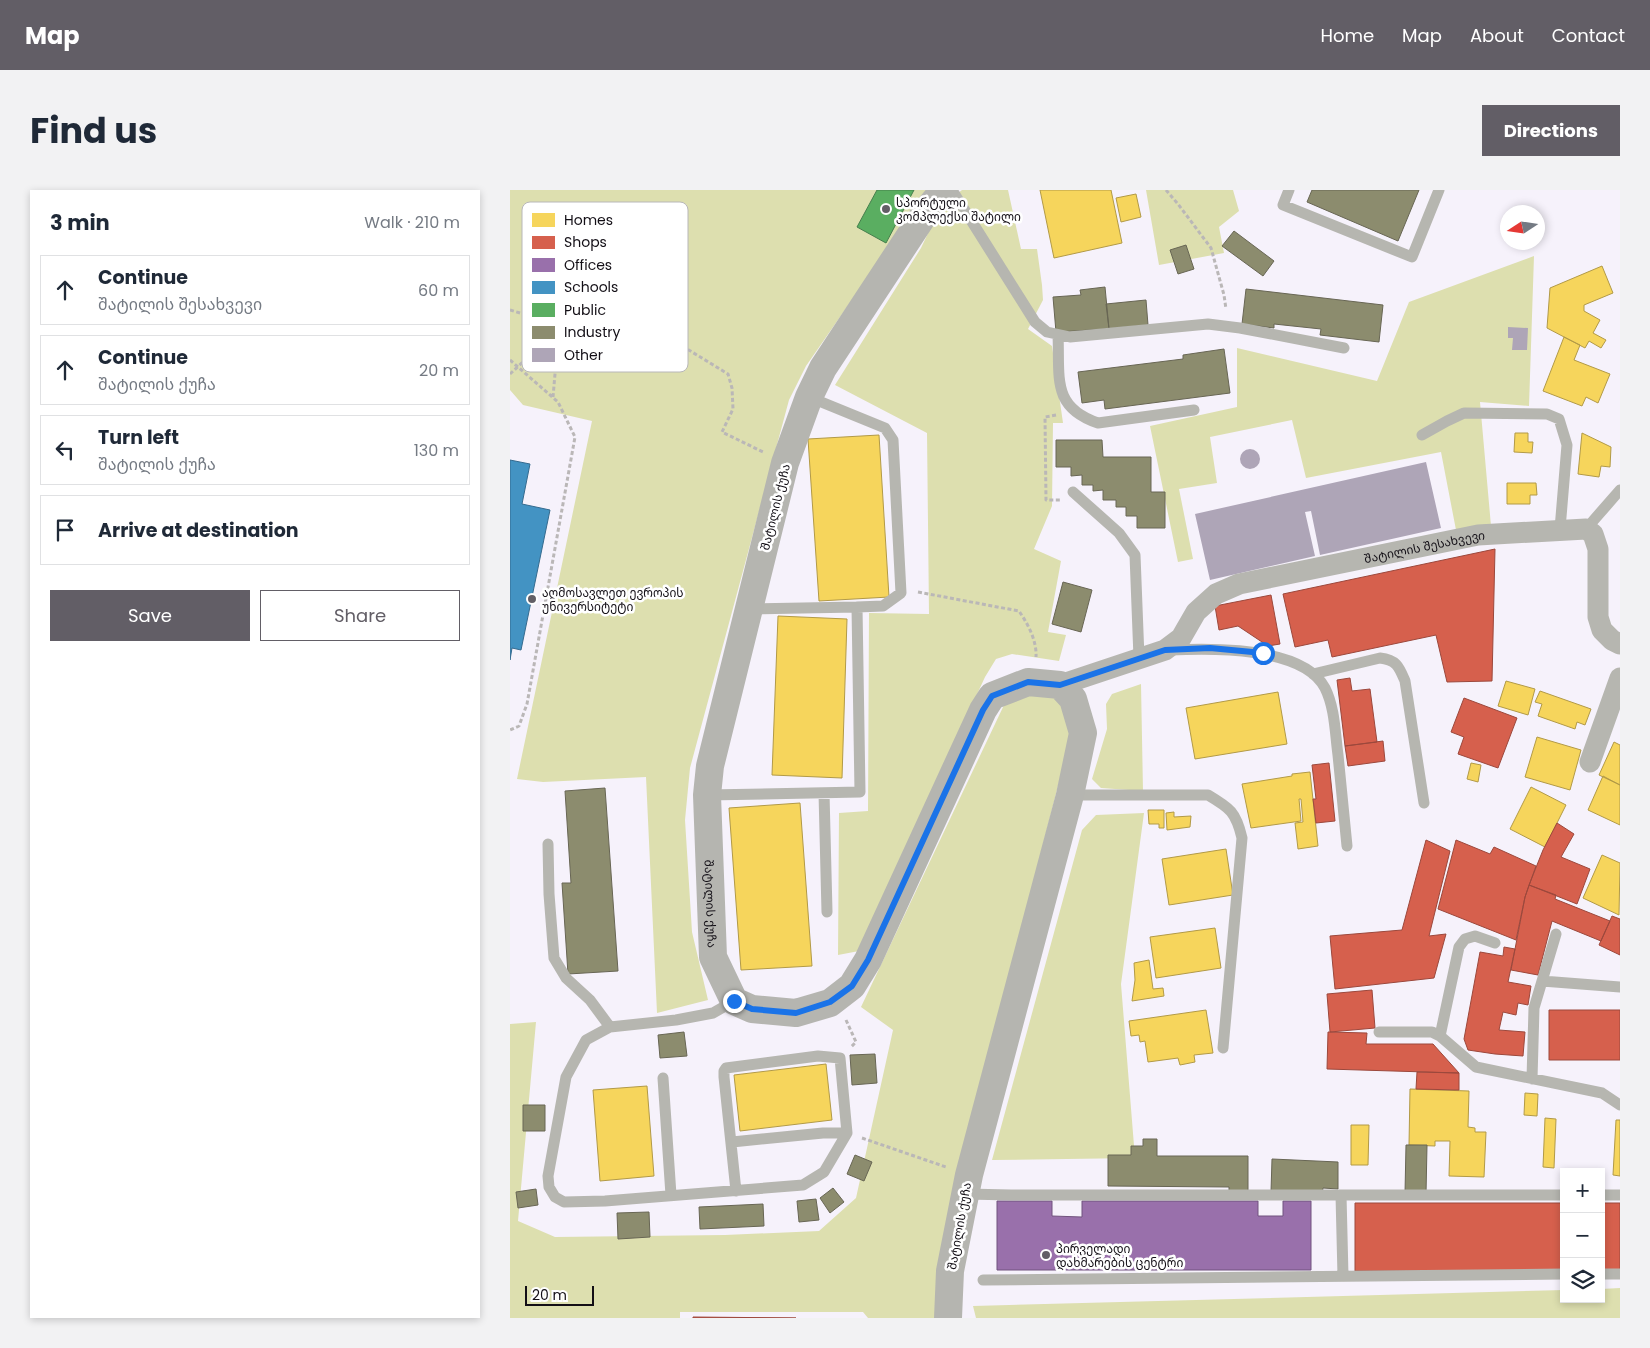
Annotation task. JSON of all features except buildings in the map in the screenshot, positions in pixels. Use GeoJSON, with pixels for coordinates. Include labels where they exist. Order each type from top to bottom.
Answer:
{"type":"FeatureCollection","features":[{"type":"Feature","properties":{"kind":"street","name":"შატილის ქუჩა"},"geometry":{"type":"LineString","coordinates":[[734,1001],[714,957],[707,795],[710,766],[785,464],[809,397],[828,360],[927,210],[944,190]]}},
{"type":"Feature","properties":{"kind":"street","name":"შატილის შესახვევი"},"geometry":{"type":"LineString","coordinates":[[1060,685],[1165,650],[1181,638],[1196,612],[1216,594],[1239,584],[1478,535],[1586,529]]}},
{"type":"Feature","properties":{"kind":"street"},"geometry":{"type":"LineString","coordinates":[[1586,529],[1593,534],[1598,549],[1598,617],[1602,630],[1612,640],[1620,644]]}},
{"type":"Feature","properties":{"kind":"street"},"geometry":{"type":"LineString","coordinates":[[1590,762],[1620,678]]}},
{"type":"Feature","properties":{"kind":"street"},"geometry":{"type":"LineString","coordinates":[[734,1001],[752,1009],[796,1013],[830,1002],[852,986],[868,960],[983,710],[992,696],[1028,682],[1060,685]]}},
{"type":"Feature","properties":{"kind":"street","name":"შატილის ქუჩა"},"geometry":{"type":"LineString","coordinates":[[948,1318],[950,1271],[967,1184],[1070,795],[1083,733],[1073,699],[1060,685]]}},
{"type":"Feature","properties":{"kind":"lane"},"geometry":{"type":"LineString","coordinates":[[952,190],[1035,322],[1047,332],[1070,338],[1208,324],[1344,348]]}},
{"type":"Feature","properties":{"kind":"lane"},"geometry":{"type":"LineString","coordinates":[[1289,190],[1283,205],[1412,257],[1439,190]]}},
{"type":"Feature","properties":{"kind":"lane"},"geometry":{"type":"LineString","coordinates":[[1058,335],[1061,386],[1065,401],[1074,412],[1088,420],[1098,423],[1194,410]]}},
{"type":"Feature","properties":{"kind":"lane"},"geometry":{"type":"LineString","coordinates":[[749,608],[883,606],[900,593],[893,440],[885,428],[809,397]]}},
{"type":"Feature","properties":{"kind":"lane"},"geometry":{"type":"LineString","coordinates":[[1422,435],[1464,413],[1547,414],[1559,420],[1567,445],[1560,529]]}},
{"type":"Feature","properties":{"kind":"lane"},"geometry":{"type":"LineString","coordinates":[[1586,529],[1620,490]]}},
{"type":"Feature","properties":{"kind":"lane"},"geometry":{"type":"LineString","coordinates":[[1072,492],[1119,533],[1136,555],[1140,658]]}},
{"type":"Feature","properties":{"kind":"lane"},"geometry":{"type":"LineString","coordinates":[[707,795],[860,792],[857,607]]}},
{"type":"Feature","properties":{"kind":"lane","name":"შატილის შესახვევი"},"geometry":{"type":"LineString","coordinates":[[1165,650],[1210,648],[1263,653],[1290,661],[1313,674],[1325,688],[1333,711],[1347,846]]}},
{"type":"Feature","properties":{"kind":"lane"},"geometry":{"type":"LineString","coordinates":[[1313,674],[1380,658],[1390,659],[1398,666],[1405,681],[1424,803]]}},
{"type":"Feature","properties":{"kind":"lane"},"geometry":{"type":"LineString","coordinates":[[824,793],[827,912]]}},
{"type":"Feature","properties":{"kind":"lane"},"geometry":{"type":"LineString","coordinates":[[1070,795],[1208,796],[1227,806],[1238,821],[1242,838],[1223,1048]]}},
{"type":"Feature","properties":{"kind":"lane"},"geometry":{"type":"LineString","coordinates":[[548,844],[549,894],[554,958],[566,978],[590,1000],[610,1027]]}},
{"type":"Feature","properties":{"kind":"lane"},"geometry":{"type":"LineString","coordinates":[[1532,1079],[1534,1008],[1556,934]]}},
{"type":"Feature","properties":{"kind":"lane"},"geometry":{"type":"LineString","coordinates":[[1440,1036],[1459,947],[1465,939],[1475,936],[1495,943]]}},
{"type":"Feature","properties":{"kind":"lane"},"geometry":{"type":"LineString","coordinates":[[1542,981],[1620,987]]}},
{"type":"Feature","properties":{"kind":"lane"},"geometry":{"type":"LineString","coordinates":[[734,1001],[713,1013],[676,1020],[610,1027],[586,1040],[566,1077],[548,1176],[549,1187],[555,1197],[564,1202],[605,1201],[736,1191],[803,1184],[824,1172],[847,1132],[840,1058],[818,1056],[726,1068],[724,1077],[736,1191]]}},
{"type":"Feature","properties":{"kind":"lane"},"geometry":{"type":"LineString","coordinates":[[1379,1032],[1432,1032],[1440,1036],[1476,1066],[1602,1093],[1620,1105]]}},
{"type":"Feature","properties":{"kind":"lane"},"geometry":{"type":"LineString","coordinates":[[663,1078],[672,1195]]}},
{"type":"Feature","properties":{"kind":"lane"},"geometry":{"type":"LineString","coordinates":[[732,1142],[847,1132]]}},
{"type":"Feature","properties":{"kind":"lane"},"geometry":{"type":"LineString","coordinates":[[967,1184],[1011,1195],[1560,1195]]}},
{"type":"Feature","properties":{"kind":"lane"},"geometry":{"type":"LineString","coordinates":[[1341,1195],[1343,1276]]}},
{"type":"Feature","properties":{"kind":"lane"},"geometry":{"type":"LineString","coordinates":[[1605,1195],[1620,1195]]}},
{"type":"Feature","properties":{"kind":"lane"},"geometry":{"type":"LineString","coordinates":[[983,1280],[1560,1274]]}},
{"type":"Feature","properties":{"kind":"lane"},"geometry":{"type":"LineString","coordinates":[[1605,1274],[1620,1274]]}},
{"type":"Feature","properties":{"kind":"path"},"geometry":{"type":"LineString","coordinates":[[1166,190],[1211,248],[1224,295],[1228,327]]}},
{"type":"Feature","properties":{"kind":"path"},"geometry":{"type":"LineString","coordinates":[[510,310],[522,314]]}},
{"type":"Feature","properties":{"kind":"path"},"geometry":{"type":"LineString","coordinates":[[688,350],[728,374],[732,388],[733,409],[722,432],[785,464]]}},
{"type":"Feature","properties":{"kind":"path"},"geometry":{"type":"LineString","coordinates":[[510,360],[522,371]]}},
{"type":"Feature","properties":{"kind":"path"},"geometry":{"type":"LineString","coordinates":[[510,374],[522,363]]}},
{"type":"Feature","properties":{"kind":"path"},"geometry":{"type":"LineString","coordinates":[[510,730],[519,726],[526,704],[575,437],[558,402],[524,372]]}},
{"type":"Feature","properties":{"kind":"path"},"geometry":{"type":"LineString","coordinates":[[552,397],[554,372]]}},
{"type":"Feature","properties":{"kind":"path"},"geometry":{"type":"LineString","coordinates":[[1072,492],[1062,500],[1046,500],[1045,417],[1074,412]]}},
{"type":"Feature","properties":{"kind":"path"},"geometry":{"type":"LineString","coordinates":[[900,588],[1019,611],[1028,624],[1037,649],[1035,669],[1028,682]]}},
{"type":"Feature","properties":{"kind":"path"},"geometry":{"type":"LineString","coordinates":[[840,1058],[856,1042],[845,1018]]}},
{"type":"Feature","properties":{"kind":"path"},"geometry":{"type":"LineString","coordinates":[[847,1132],[967,1184]]}},
{"type":"Feature","properties":{"kind":"green space"},"geometry":{"type":"Polygon","coordinates":[[[510,190],[877,190],[857,227],[886,243],[914,190],[928,190],[806,366],[789,400],[690,768],[685,820],[692,932],[708,1000],[657,1013],[646,777],[543,782],[517,779],[592,421],[523,405],[510,390],[510,190]]]}},
{"type":"Feature","properties":{"kind":"green space"},"geometry":{"type":"Polygon","coordinates":[[[962,190],[1008,190],[1021,249],[1037,249],[1043,300],[1028,329],[1052,346],[1063,423],[1053,423],[1052,506],[1034,549],[1061,561],[1048,632],[1066,635],[1059,661],[1012,654],[996,659],[985,677],[859,951],[838,955],[839,813],[868,811],[869,613],[929,614],[927,433],[835,385],[921,248],[941,206],[962,190]]]}},
{"type":"Feature","properties":{"kind":"green space"},"geometry":{"type":"Polygon","coordinates":[[[1146,190],[1233,190],[1239,211],[1219,227],[1224,253],[1159,265],[1146,190]]]}},
{"type":"Feature","properties":{"kind":"green space"},"geometry":{"type":"Polygon","coordinates":[[[1534,256],[1529,406],[1480,402],[1491,526],[1456,530],[1441,452],[1306,478],[1292,420],[1210,437],[1217,483],[1179,489],[1193,559],[1178,562],[1150,426],[1237,407],[1237,348],[1377,381],[1409,302],[1534,256]]]}},
{"type":"Feature","properties":{"kind":"green space"},"geometry":{"type":"Polygon","coordinates":[[[1141,684],[1143,791],[1101,788],[1092,779],[1107,729],[1106,704],[1112,694],[1141,684]]]}},
{"type":"Feature","properties":{"kind":"green space"},"geometry":{"type":"Polygon","coordinates":[[[1031,693],[1053,696],[1064,705],[1068,717],[1069,743],[978,1098],[939,1318],[868,1318],[863,1312],[680,1312],[680,1318],[510,1318],[510,1024],[536,1022],[518,1221],[555,1237],[725,1235],[819,1231],[856,1198],[893,1030],[861,1007],[1004,705],[1031,693]]]}},
{"type":"Feature","properties":{"kind":"green space"},"geometry":{"type":"Polygon","coordinates":[[[1144,813],[1121,984],[1135,1158],[992,1160],[1082,830],[1096,815],[1144,813]]]}},
{"type":"Feature","properties":{"kind":"green space"},"geometry":{"type":"Polygon","coordinates":[[[1620,1288],[1620,1318],[976,1318],[973,1306],[1560,1290],[1560,1303],[1605,1303],[1605,1289],[1620,1288]]]}},
{"type":"Feature","properties":{"kind":"place","name":"სპორტული კომპლექსი შატილი"},"geometry":{"type":"Point","coordinates":[886,209]}},
{"type":"Feature","properties":{"kind":"place","name":"აღმოსავლეთ ევროპის უნივერსიტეტი"},"geometry":{"type":"Point","coordinates":[532,599]}},
{"type":"Feature","properties":{"kind":"place","name":"პირველადი დახმარების ცენტრი"},"geometry":{"type":"Point","coordinates":[1046,1255]}},
{"type":"Feature","properties":{"kind":"route"},"geometry":{"type":"LineString","coordinates":[[734,1001],[752,1009],[796,1013],[830,1002],[852,986],[868,960],[983,710],[992,696],[1028,682],[1060,685],[1165,650],[1210,648],[1263,653]]}}]}
